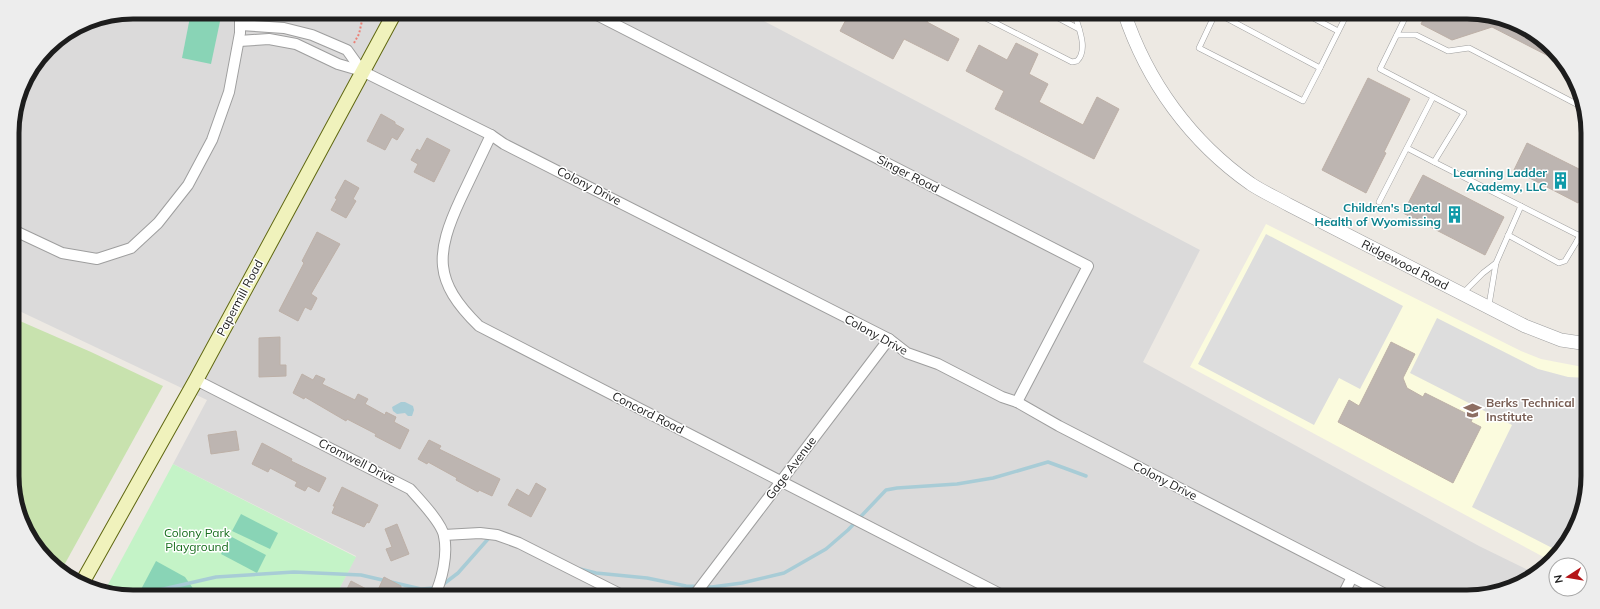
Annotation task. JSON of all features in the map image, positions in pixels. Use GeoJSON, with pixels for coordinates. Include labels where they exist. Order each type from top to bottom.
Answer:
{"type":"FeatureCollection","features":[{"type":"Feature","properties":{"kind":"main road","name":"Papermill Road"},"geometry":{"type":"LineString","coordinates":[[84,579],[196,380],[390,19]]}},
{"type":"Feature","properties":{"kind":"street"},"geometry":{"type":"LineString","coordinates":[[19,233],[62,253],[97,258],[132,248],[158,223],[188,185],[212,140],[228,92],[239,41],[240,19]]}},
{"type":"Feature","properties":{"kind":"street","name":"Singer Road"},"geometry":{"type":"LineString","coordinates":[[606,19],[1088,266],[1017,402]]}},
{"type":"Feature","properties":{"kind":"street","name":"Ridgewood Road"},"geometry":{"type":"LineString","coordinates":[[1126,19],[1144,62],[1174,110],[1193,133],[1226,164],[1252,184],[1289,205],[1541,333],[1561,340],[1581,343]]}},
{"type":"Feature","properties":{"kind":"street"},"geometry":{"type":"LineString","coordinates":[[240,25],[284,28],[312,35],[348,50]]}},
{"type":"Feature","properties":{"kind":"street","name":"Colony Drive"},"geometry":{"type":"LineString","coordinates":[[239,41],[269,39],[296,44],[338,64],[362,71],[491,135],[504,144],[888,339],[907,353],[938,364],[1002,397],[1017,402],[1059,426],[1377,590]]}},
{"type":"Feature","properties":{"kind":"street","name":"Colony Drive"},"geometry":{"type":"LineString","coordinates":[[348,50],[362,71]]}},
{"type":"Feature","properties":{"kind":"street","name":"Concord Road"},"geometry":{"type":"LineString","coordinates":[[491,135],[449,223],[443,247],[443,260],[447,283],[454,298],[463,310],[479,326],[501,339],[992,590]]}},
{"type":"Feature","properties":{"kind":"street","name":"Gage Avenue"},"geometry":{"type":"LineString","coordinates":[[698,590],[888,339]]}},
{"type":"Feature","properties":{"kind":"street","name":"Cromwell Drive"},"geometry":{"type":"LineString","coordinates":[[196,380],[410,489],[429,510],[444,535]]}},
{"type":"Feature","properties":{"kind":"street"},"geometry":{"type":"LineString","coordinates":[[437,590],[441,579],[444,562],[444,535],[480,533],[497,535],[519,543],[612,590]]}},
{"type":"Feature","properties":{"kind":"street"},"geometry":{"type":"LineString","coordinates":[[1346,590],[1352,577]]}},
{"type":"Feature","properties":{"kind":"lane"},"geometry":{"type":"LineString","coordinates":[[991,19],[1072,62],[1077,61],[1081,57],[1083,42],[1076,19]]}},
{"type":"Feature","properties":{"kind":"lane"},"geometry":{"type":"LineString","coordinates":[[1060,19],[1079,29]]}},
{"type":"Feature","properties":{"kind":"lane"},"geometry":{"type":"LineString","coordinates":[[1213,19],[1199,48],[1303,101],[1344,19]]}},
{"type":"Feature","properties":{"kind":"lane"},"geometry":{"type":"LineString","coordinates":[[1229,19],[1320,68]]}},
{"type":"Feature","properties":{"kind":"lane"},"geometry":{"type":"LineString","coordinates":[[1315,19],[1338,31]]}},
{"type":"Feature","properties":{"kind":"lane"},"geometry":{"type":"LineString","coordinates":[[1404,19],[1380,69],[1464,113],[1434,162]]}},
{"type":"Feature","properties":{"kind":"lane"},"geometry":{"type":"LineString","coordinates":[[1396,36],[1416,35],[1448,51],[1469,48],[1577,104]]}},
{"type":"Feature","properties":{"kind":"lane"},"geometry":{"type":"LineString","coordinates":[[1379,202],[1433,97]]}},
{"type":"Feature","properties":{"kind":"lane"},"geometry":{"type":"LineString","coordinates":[[1407,148],[1521,206],[1579,239]]}},
{"type":"Feature","properties":{"kind":"lane"},"geometry":{"type":"LineString","coordinates":[[1488,307],[1496,263],[1521,206]]}},
{"type":"Feature","properties":{"kind":"lane"},"geometry":{"type":"LineString","coordinates":[[1508,235],[1559,263],[1565,261],[1581,235]]}},
{"type":"Feature","properties":{"kind":"lane"},"geometry":{"type":"LineString","coordinates":[[1462,294],[1483,273],[1496,263]]}},
{"type":"Feature","properties":{"kind":"path"},"geometry":{"type":"LineString","coordinates":[[348,50],[355,43],[362,19]]}},
{"type":"Feature","properties":{"kind":"shaded area"},"geometry":{"type":"Polygon","coordinates":[[[126,19],[760,19],[1200,250],[1143,362],[1479,546],[1530,571],[1511,581],[1496,586],[1474,590],[339,590],[356,556],[173,464],[207,400],[19,311],[20,118],[28,89],[34,76],[47,58],[58,47],[76,34],[104,23],[126,19]]]}},
{"type":"Feature","properties":{"kind":"shaded area"},"geometry":{"type":"Polygon","coordinates":[[[1266,224],[1521,351],[1541,359],[1581,367],[1581,483],[1579,498],[1575,513],[1562,539],[1546,558],[1190,367],[1266,224]]]}},
{"type":"Feature","properties":{"kind":"shaded area"},"geometry":{"type":"Polygon","coordinates":[[[1266,234],[1403,306],[1360,389],[1339,378],[1314,425],[1198,364],[1266,234]]]}},
{"type":"Feature","properties":{"kind":"shaded area"},"geometry":{"type":"Polygon","coordinates":[[[1437,318],[1538,369],[1568,377],[1581,378],[1581,483],[1579,498],[1575,513],[1569,526],[1554,549],[1472,507],[1512,425],[1410,373],[1437,318]]]}},
{"type":"Feature","properties":{"kind":"green space"},"geometry":{"type":"Polygon","coordinates":[[[190,19],[221,19],[211,64],[182,58],[190,19]]]}},
{"type":"Feature","properties":{"kind":"green space"},"geometry":{"type":"Polygon","coordinates":[[[19,321],[163,386],[64,566],[47,551],[38,539],[25,513],[21,498],[19,483],[19,321]]]}},
{"type":"Feature","properties":{"kind":"green space","name":"Colony Park Playground"},"geometry":{"type":"Polygon","coordinates":[[[173,464],[356,557],[339,590],[133,590],[107,587],[173,464]]]}},
{"type":"Feature","properties":{"kind":"green space"},"geometry":{"type":"Polygon","coordinates":[[[241,514],[278,533],[270,549],[232,531],[241,514]]]}},
{"type":"Feature","properties":{"kind":"green space"},"geometry":{"type":"Polygon","coordinates":[[[230,536],[266,555],[257,573],[221,554],[230,536]]]}},
{"type":"Feature","properties":{"kind":"green space"},"geometry":{"type":"Polygon","coordinates":[[[156,561],[185,577],[194,590],[141,590],[156,561]]]}},
{"type":"Feature","properties":{"kind":"water"},"geometry":{"type":"Polygon","coordinates":[[[401,402],[405,402],[413,406],[414,410],[412,416],[408,416],[405,413],[397,414],[393,411],[392,407],[401,402]]]}},
{"type":"Feature","properties":{"kind":"building"},"geometry":{"type":"Polygon","coordinates":[[[846,19],[872,19],[876,21],[877,19],[928,19],[927,22],[959,39],[948,61],[904,39],[893,59],[840,31],[846,19]]]}},
{"type":"Feature","properties":{"kind":"building"},"geometry":{"type":"Polygon","coordinates":[[[1424,19],[1474,19],[1489,21],[1504,25],[1530,38],[1553,59],[1492,27],[1452,40],[1421,24],[1424,19]]]}},
{"type":"Feature","properties":{"kind":"building"},"geometry":{"type":"Polygon","coordinates":[[[1016,43],[1038,54],[1029,74],[1048,84],[1039,102],[1083,125],[1097,97],[1119,109],[1094,159],[995,109],[1004,91],[966,71],[979,45],[1007,60],[1016,43]]]}},
{"type":"Feature","properties":{"kind":"building"},"geometry":{"type":"Polygon","coordinates":[[[1368,78],[1410,99],[1366,193],[1322,170],[1368,78]]]}},
{"type":"Feature","properties":{"kind":"building"},"geometry":{"type":"Polygon","coordinates":[[[381,114],[404,129],[397,140],[392,137],[385,150],[367,141],[381,114]]]}},
{"type":"Feature","properties":{"kind":"building"},"geometry":{"type":"Polygon","coordinates":[[[427,138],[450,150],[434,182],[414,172],[418,164],[411,160],[417,149],[420,151],[427,138]]]}},
{"type":"Feature","properties":{"kind":"building","name":"Learning Ladder Academy, LLC"},"geometry":{"type":"Polygon","coordinates":[[[1527,143],[1581,170],[1581,197],[1578,203],[1514,170],[1527,143]]]}},
{"type":"Feature","properties":{"kind":"building","name":"Children's Dental Health of Wyomissing"},"geometry":{"type":"Polygon","coordinates":[[[1423,175],[1504,217],[1485,255],[1403,213],[1423,175]]]}},
{"type":"Feature","properties":{"kind":"building"},"geometry":{"type":"Polygon","coordinates":[[[345,180],[359,188],[353,199],[356,201],[346,218],[331,210],[337,199],[335,198],[345,180]]]}},
{"type":"Feature","properties":{"kind":"building"},"geometry":{"type":"Polygon","coordinates":[[[317,232],[340,244],[311,294],[317,298],[311,310],[305,307],[298,321],[279,311],[304,263],[302,261],[317,232]]]}},
{"type":"Feature","properties":{"kind":"building"},"geometry":{"type":"Polygon","coordinates":[[[280,337],[280,365],[286,365],[286,376],[259,377],[259,338],[280,337]]]}},
{"type":"Feature","properties":{"kind":"building"},"geometry":{"type":"Polygon","coordinates":[[[1391,342],[1415,354],[1403,378],[1407,388],[1423,397],[1425,393],[1473,417],[1471,422],[1481,427],[1453,483],[1338,422],[1349,400],[1359,406],[1391,342]]]}},
{"type":"Feature","properties":{"kind":"building"},"geometry":{"type":"Polygon","coordinates":[[[302,374],[313,380],[316,375],[325,379],[322,384],[355,400],[358,394],[368,399],[365,404],[385,415],[386,412],[396,417],[394,422],[409,430],[400,449],[375,436],[376,434],[347,419],[346,421],[305,397],[304,399],[293,393],[302,374]]]}},
{"type":"Feature","properties":{"kind":"building"},"geometry":{"type":"Polygon","coordinates":[[[236,431],[239,450],[211,454],[208,435],[236,431]]]}},
{"type":"Feature","properties":{"kind":"building"},"geometry":{"type":"Polygon","coordinates":[[[429,440],[441,446],[439,449],[500,479],[492,496],[479,490],[478,492],[456,480],[457,478],[428,462],[427,464],[418,459],[429,440]]]}},
{"type":"Feature","properties":{"kind":"building"},"geometry":{"type":"Polygon","coordinates":[[[262,443],[292,459],[291,461],[326,478],[319,492],[308,486],[305,491],[295,486],[297,482],[270,468],[268,472],[252,464],[262,443]]]}},
{"type":"Feature","properties":{"kind":"building"},"geometry":{"type":"Polygon","coordinates":[[[536,483],[546,489],[531,517],[508,505],[517,489],[529,496],[536,483]]]}},
{"type":"Feature","properties":{"kind":"building"},"geometry":{"type":"Polygon","coordinates":[[[342,487],[378,505],[369,523],[367,522],[364,527],[332,513],[335,506],[333,506],[342,487]]]}},
{"type":"Feature","properties":{"kind":"building"},"geometry":{"type":"Polygon","coordinates":[[[397,524],[409,554],[391,561],[386,549],[392,547],[385,529],[397,524]]]}},
{"type":"Feature","properties":{"kind":"building"},"geometry":{"type":"Polygon","coordinates":[[[384,577],[401,586],[401,590],[378,590],[384,577]]]}},
{"type":"Feature","properties":{"kind":"building"},"geometry":{"type":"Polygon","coordinates":[[[351,581],[368,590],[346,590],[351,581]]]}},
{"type":"Feature","properties":{"kind":"waterway"},"geometry":{"type":"LineString","coordinates":[[580,569],[596,573],[647,578],[686,586],[712,587],[742,583],[784,573],[826,549],[848,530],[886,490],[957,484],[993,478],[1048,462],[1086,476]]}},
{"type":"Feature","properties":{"kind":"waterway"},"geometry":{"type":"LineString","coordinates":[[441,586],[458,573],[488,539],[493,537]]}},
{"type":"Feature","properties":{"kind":"waterway"},"geometry":{"type":"LineString","coordinates":[[159,590],[216,577],[294,572],[361,575],[421,589],[435,588]]}},
{"type":"Feature","properties":{"kind":"place","name":"Learning Ladder Academy, LLC"},"geometry":{"type":"Point","coordinates":[1560,180]}},
{"type":"Feature","properties":{"kind":"place","name":"Children's Dental Health of Wyomissing"},"geometry":{"type":"Point","coordinates":[1454,215]}},
{"type":"Feature","properties":{"kind":"place","name":"Berks Technical Institute"},"geometry":{"type":"Point","coordinates":[1473,410]}}]}
